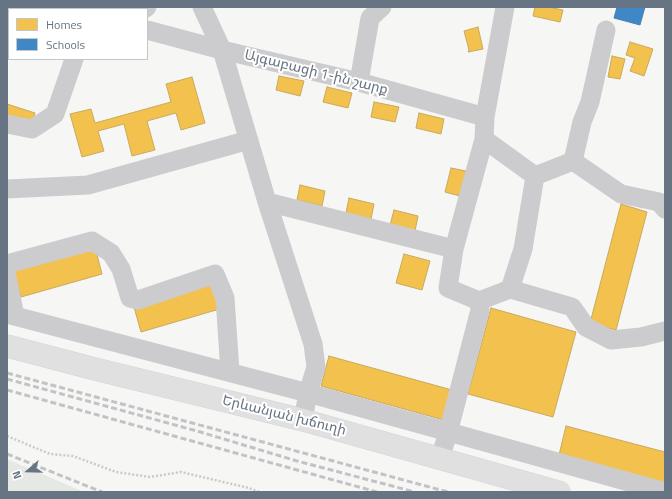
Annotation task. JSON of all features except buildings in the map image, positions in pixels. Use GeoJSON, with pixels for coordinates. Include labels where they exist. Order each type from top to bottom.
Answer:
{"type":"FeatureCollection","features":[{"type":"Feature","properties":{"kind":"highway","name":"Երևանյան խճուղի"},"geometry":{"type":"LineString","coordinates":[[7,346],[303,420],[559,492]]}},
{"type":"Feature","properties":{"kind":"street"},"geometry":{"type":"LineString","coordinates":[[202,7],[222,50],[267,202],[313,344],[316,367],[308,393],[303,420]]}},
{"type":"Feature","properties":{"kind":"street"},"geometry":{"type":"LineString","coordinates":[[359,82],[370,18],[382,7]]}},
{"type":"Feature","properties":{"kind":"street"},"geometry":{"type":"LineString","coordinates":[[505,7],[485,117],[484,139],[454,249],[448,288],[479,301],[510,289],[572,307],[586,327],[611,340],[641,337],[665,331]]}},
{"type":"Feature","properties":{"kind":"street","name":"Այգաբացի 1-ին շարք"},"geometry":{"type":"LineString","coordinates":[[148,30],[222,50],[359,82],[485,117]]}},
{"type":"Feature","properties":{"kind":"street"},"geometry":{"type":"LineString","coordinates":[[573,161],[582,122],[592,94],[606,30]]}},
{"type":"Feature","properties":{"kind":"street"},"geometry":{"type":"LineString","coordinates":[[7,124],[32,129],[55,114],[74,60]]}},
{"type":"Feature","properties":{"kind":"street"},"geometry":{"type":"LineString","coordinates":[[484,139],[535,176]]}},
{"type":"Feature","properties":{"kind":"street"},"geometry":{"type":"LineString","coordinates":[[7,189],[88,185],[249,140]]}},
{"type":"Feature","properties":{"kind":"street"},"geometry":{"type":"LineString","coordinates":[[535,176],[573,161]]}},
{"type":"Feature","properties":{"kind":"street"},"geometry":{"type":"LineString","coordinates":[[573,161],[621,194],[659,202],[665,209]]}},
{"type":"Feature","properties":{"kind":"street"},"geometry":{"type":"LineString","coordinates":[[510,289],[523,249],[535,176]]}},
{"type":"Feature","properties":{"kind":"street"},"geometry":{"type":"LineString","coordinates":[[267,202],[454,249]]}},
{"type":"Feature","properties":{"kind":"street"},"geometry":{"type":"LineString","coordinates":[[7,264],[92,240],[111,253],[121,269],[130,298],[138,300],[215,274],[226,298],[230,372]]}},
{"type":"Feature","properties":{"kind":"street"},"geometry":{"type":"LineString","coordinates":[[7,277],[11,315],[308,393],[665,492]]}},
{"type":"Feature","properties":{"kind":"street"},"geometry":{"type":"LineString","coordinates":[[440,458],[448,433],[480,310],[479,301]]}},
{"type":"Feature","properties":{"kind":"path"},"geometry":{"type":"LineString","coordinates":[[7,436],[50,454],[73,456],[116,472],[150,477],[181,472],[250,488],[259,492]]}},
{"type":"Feature","properties":{"kind":"shaded area"},"geometry":{"type":"Polygon","coordinates":[[[7,459],[84,492],[7,492],[7,459]]]}},
{"type":"Feature","properties":{"kind":"railway"},"geometry":{"type":"LineString","coordinates":[[7,373],[448,492]]}},
{"type":"Feature","properties":{"kind":"railway"},"geometry":{"type":"LineString","coordinates":[[7,379],[197,431],[297,461],[415,492]]}},
{"type":"Feature","properties":{"kind":"railway"},"geometry":{"type":"LineString","coordinates":[[7,390],[377,492]]}},
{"type":"Feature","properties":{"kind":"railway"},"geometry":{"type":"LineString","coordinates":[[7,454],[102,492]]}}]}
